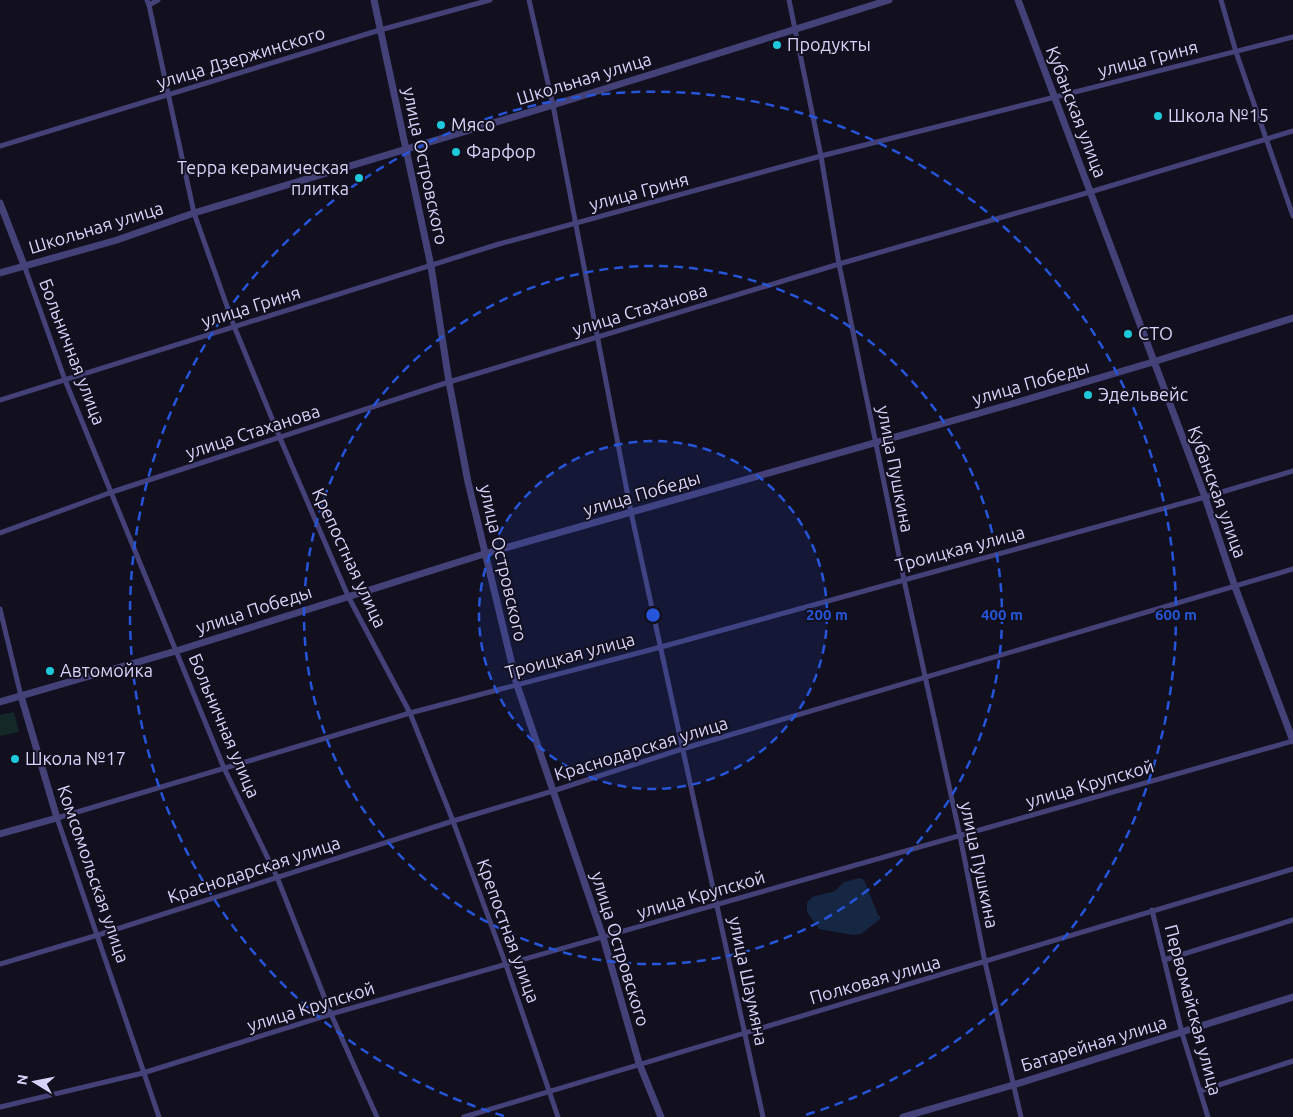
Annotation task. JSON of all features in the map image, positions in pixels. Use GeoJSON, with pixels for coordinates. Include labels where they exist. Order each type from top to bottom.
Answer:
{"type":"FeatureCollection","features":[{"type":"Feature","properties":{"kind":"street"},"geometry":{"type":"LineString","coordinates":[[148,3],[158,0]]}},
{"type":"Feature","properties":{"kind":"street","name":"улица Островского"},"geometry":{"type":"LineString","coordinates":[[374,0],[431,266],[449,382],[468,482],[517,685],[604,937],[639,1063],[661,1117]]}},
{"type":"Feature","properties":{"kind":"street","name":"улица Дзержинского"},"geometry":{"type":"LineString","coordinates":[[0,146],[380,30],[490,0]]}},
{"type":"Feature","properties":{"kind":"street","name":"улица Шаумяна"},"geometry":{"type":"LineString","coordinates":[[528,0],[553,105],[577,223],[631,512],[764,1117]]}},
{"type":"Feature","properties":{"kind":"street","name":"улица Пушкина"},"geometry":{"type":"LineString","coordinates":[[789,0],[821,156],[839,264],[904,580],[960,836],[985,962],[1021,1117]]}},
{"type":"Feature","properties":{"kind":"street","name":"Школьная улица"},"geometry":{"type":"LineString","coordinates":[[0,273],[117,240],[194,213],[553,105],[889,0]]}},
{"type":"Feature","properties":{"kind":"street","name":"Кубанская улица"},"geometry":{"type":"LineString","coordinates":[[1018,0],[1205,497],[1235,587],[1293,741]]}},
{"type":"Feature","properties":{"kind":"street"},"geometry":{"type":"LineString","coordinates":[[1221,0],[1236,52],[1293,216]]}},
{"type":"Feature","properties":{"kind":"street","name":"Крепостная улица"},"geometry":{"type":"LineString","coordinates":[[148,3],[194,213],[234,326],[348,596],[410,713],[453,821],[506,965],[558,1117]]}},
{"type":"Feature","properties":{"kind":"street","name":"улица Гриня"},"geometry":{"type":"LineString","coordinates":[[0,400],[500,244],[821,156],[1293,36]]}},
{"type":"Feature","properties":{"kind":"street","name":"улица Стаханова"},"geometry":{"type":"LineString","coordinates":[[0,533],[112,492],[449,382],[839,264],[1293,131]]}},
{"type":"Feature","properties":{"kind":"street","name":"Больничная улица"},"geometry":{"type":"LineString","coordinates":[[0,203],[65,380],[224,768],[277,877],[331,1014],[376,1117]]}},
{"type":"Feature","properties":{"kind":"street","name":"улица Победы"},"geometry":{"type":"LineString","coordinates":[[0,702],[176,651],[484,554],[876,443],[1153,362],[1293,318]]}},
{"type":"Feature","properties":{"kind":"street","name":"Троицкая улица"},"geometry":{"type":"LineString","coordinates":[[0,834],[410,713],[661,647],[1293,471]]}},
{"type":"Feature","properties":{"kind":"street","name":"Краснодарская улица"},"geometry":{"type":"LineString","coordinates":[[0,964],[98,935],[682,750],[1293,569]]}},
{"type":"Feature","properties":{"kind":"street","name":"Комсомольская улица"},"geometry":{"type":"LineString","coordinates":[[0,610],[21,696],[57,818],[159,1117]]}},
{"type":"Feature","properties":{"kind":"street","name":"улица Крупской"},"geometry":{"type":"LineString","coordinates":[[0,1107],[143,1073],[331,1014],[1293,741]]}},
{"type":"Feature","properties":{"kind":"street","name":"Полковая улица"},"geometry":{"type":"LineString","coordinates":[[464,1117],[1293,868]]}},
{"type":"Feature","properties":{"kind":"street","name":"Первомайская улица"},"geometry":{"type":"LineString","coordinates":[[1152,910],[1182,1033],[1208,1117]]}},
{"type":"Feature","properties":{"kind":"street"},"geometry":{"type":"LineString","coordinates":[[1164,960],[1293,920]]}},
{"type":"Feature","properties":{"kind":"street","name":"Батарейная улица"},"geometry":{"type":"LineString","coordinates":[[904,1117],[1182,1033],[1293,997]]}},
{"type":"Feature","properties":{"kind":"street"},"geometry":{"type":"LineString","coordinates":[[1200,1091],[1293,1061]]}},
{"type":"Feature","properties":{"kind":"green space"},"geometry":{"type":"Polygon","coordinates":[[[14,712],[19,732],[0,736],[0,715],[14,712]]]}},
{"type":"Feature","properties":{"kind":"water"},"geometry":{"type":"Polygon","coordinates":[[[860,878],[864,880],[878,915],[881,917],[879,920],[861,934],[853,935],[819,929],[807,912],[807,903],[812,897],[835,891],[844,882],[860,878]]]}},
{"type":"Feature","properties":{"kind":"place","name":"Продукты"},"geometry":{"type":"Point","coordinates":[777,45]}},
{"type":"Feature","properties":{"kind":"place","name":"Школа №15"},"geometry":{"type":"Point","coordinates":[1158,116]}},
{"type":"Feature","properties":{"kind":"place","name":"Мясо"},"geometry":{"type":"Point","coordinates":[441,125]}},
{"type":"Feature","properties":{"kind":"place","name":"Фарфор"},"geometry":{"type":"Point","coordinates":[456,152]}},
{"type":"Feature","properties":{"kind":"place","name":"Терра керамическая плитка"},"geometry":{"type":"Point","coordinates":[359,178]}},
{"type":"Feature","properties":{"kind":"place","name":"СТО"},"geometry":{"type":"Point","coordinates":[1128,334]}},
{"type":"Feature","properties":{"kind":"place","name":"Эдельвейс"},"geometry":{"type":"Point","coordinates":[1088,395]}},
{"type":"Feature","properties":{"kind":"place","name":"Автомойка"},"geometry":{"type":"Point","coordinates":[50,671]}},
{"type":"Feature","properties":{"kind":"place","name":"Школа №17"},"geometry":{"type":"Point","coordinates":[15,759]}}]}
